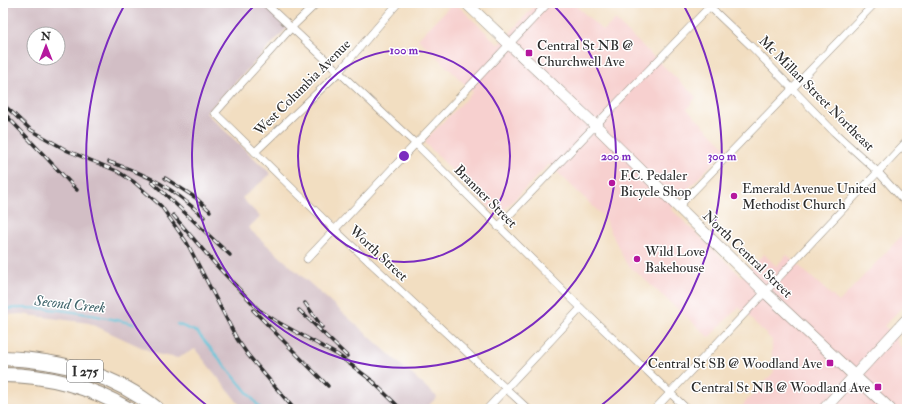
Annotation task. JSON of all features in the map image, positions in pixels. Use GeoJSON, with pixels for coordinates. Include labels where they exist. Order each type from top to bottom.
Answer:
{"type":"FeatureCollection","features":[{"type":"Feature","properties":{"kind":"highway","name":"I 275"},"geometry":{"type":"LineString","coordinates":[[3,358],[59,364],[86,371],[116,384],[158,409]]}},
{"type":"Feature","properties":{"kind":"highway","name":"I 275"},"geometry":{"type":"LineString","coordinates":[[3,375],[42,377],[86,388],[107,397],[128,409]]}},
{"type":"Feature","properties":{"kind":"main road","name":"North Central Street"},"geometry":{"type":"LineString","coordinates":[[466,3],[595,125],[766,293],[890,409]]}},
{"type":"Feature","properties":{"kind":"main road"},"geometry":{"type":"LineString","coordinates":[[824,409],[907,319]]}},
{"type":"Feature","properties":{"kind":"street","name":"Branner Street"},"geometry":{"type":"LineString","coordinates":[[265,3],[292,27],[338,73],[416,144],[498,227],[687,409]]}},
{"type":"Feature","properties":{"kind":"street"},"geometry":{"type":"LineString","coordinates":[[292,27],[317,3]]}},
{"type":"Feature","properties":{"kind":"street","name":"West Columbia Avenue"},"geometry":{"type":"LineString","coordinates":[[255,152],[338,73],[398,3]]}},
{"type":"Feature","properties":{"kind":"street"},"geometry":{"type":"LineString","coordinates":[[307,259],[548,3]]}},
{"type":"Feature","properties":{"kind":"street"},"geometry":{"type":"LineString","coordinates":[[678,207],[875,3]]}},
{"type":"Feature","properties":{"kind":"street"},"geometry":{"type":"LineString","coordinates":[[498,227],[709,4]]}},
{"type":"Feature","properties":{"kind":"street","name":"Mc Millan Street Northeast"},"geometry":{"type":"LineString","coordinates":[[709,4],[792,89],[878,172],[907,204]]}},
{"type":"Feature","properties":{"kind":"street","name":"Worth Street"},"geometry":{"type":"LineString","coordinates":[[292,27],[215,113],[335,230],[528,409]]}},
{"type":"Feature","properties":{"kind":"street"},"geometry":{"type":"LineString","coordinates":[[655,409],[766,293],[907,141]]}},
{"type":"Feature","properties":{"kind":"street"},"geometry":{"type":"LineString","coordinates":[[487,409],[582,308]]}},
{"type":"Feature","properties":{"kind":"shaded area"},"geometry":{"type":"Polygon","coordinates":[[[3,3],[265,3],[289,26],[206,113],[271,174],[242,198],[260,217],[248,228],[437,397],[425,409],[243,409],[195,349],[178,358],[156,354],[89,323],[21,314],[3,315],[3,3]]]}},
{"type":"Feature","properties":{"kind":"shaded area"},"geometry":{"type":"Polygon","coordinates":[[[453,3],[455,3],[499,45],[537,3],[573,3],[603,31],[615,20],[696,97],[687,109],[725,147],[725,150],[670,208],[742,277],[764,254],[776,266],[787,255],[839,302],[907,230],[907,302],[884,326],[895,335],[898,344],[907,352],[907,409],[739,409],[774,372],[772,361],[772,340],[739,307],[709,337],[626,263],[603,216],[549,164],[501,213],[496,214],[425,143],[426,139],[473,92],[418,39],[453,3]]]}},
{"type":"Feature","properties":{"kind":"waterway","name":"Second Creek"},"geometry":{"type":"LineString","coordinates":[[3,309],[53,309],[134,324]]}},
{"type":"Feature","properties":{"kind":"waterway","name":"Second Creek"},"geometry":{"type":"LineString","coordinates":[[177,324],[197,332],[261,409]]}},
{"type":"Feature","properties":{"kind":"railway"},"geometry":{"type":"LineString","coordinates":[[3,104],[31,130],[68,151],[117,171],[134,182],[161,206],[187,243],[237,339],[248,355],[294,409]]}},
{"type":"Feature","properties":{"kind":"railway"},"geometry":{"type":"LineString","coordinates":[[3,112],[77,190]]}},
{"type":"Feature","properties":{"kind":"railway"},"geometry":{"type":"LineString","coordinates":[[109,162],[137,172],[171,190],[204,217]]}},
{"type":"Feature","properties":{"kind":"railway"},"geometry":{"type":"LineString","coordinates":[[165,178],[196,198],[210,211]]}},
{"type":"Feature","properties":{"kind":"railway"},"geometry":{"type":"LineString","coordinates":[[152,182],[230,255]]}},
{"type":"Feature","properties":{"kind":"railway"},"geometry":{"type":"LineString","coordinates":[[173,215],[216,265],[259,310],[338,355],[375,383]]}},
{"type":"Feature","properties":{"kind":"railway"},"geometry":{"type":"LineString","coordinates":[[305,303],[322,327]]}},
{"type":"Feature","properties":{"kind":"railway"},"geometry":{"type":"LineString","coordinates":[[253,310],[328,386]]}},
{"type":"Feature","properties":{"kind":"railway"},"geometry":{"type":"LineString","coordinates":[[299,310],[347,356]]}},
{"type":"Feature","properties":{"kind":"railway"},"geometry":{"type":"LineString","coordinates":[[371,380],[401,409]]}},
{"type":"Feature","properties":{"kind":"place","name":"Central St NB @ Churchwell Ave"},"geometry":{"type":"Point","coordinates":[529,53]}},
{"type":"Feature","properties":{"kind":"place","name":"F.C. Pedaler Bicycle Shop"},"geometry":{"type":"Point","coordinates":[612,183]}},
{"type":"Feature","properties":{"kind":"place","name":"Emerald Avenue United Methodist Church"},"geometry":{"type":"Point","coordinates":[734,196]}},
{"type":"Feature","properties":{"kind":"place","name":"Wild Love Bakehouse"},"geometry":{"type":"Point","coordinates":[637,259]}},
{"type":"Feature","properties":{"kind":"place","name":"Central St SB @ Woodland Ave"},"geometry":{"type":"Point","coordinates":[830,363]}},
{"type":"Feature","properties":{"kind":"place","name":"Central St NB @ Woodland Ave"},"geometry":{"type":"Point","coordinates":[878,387]}}]}
